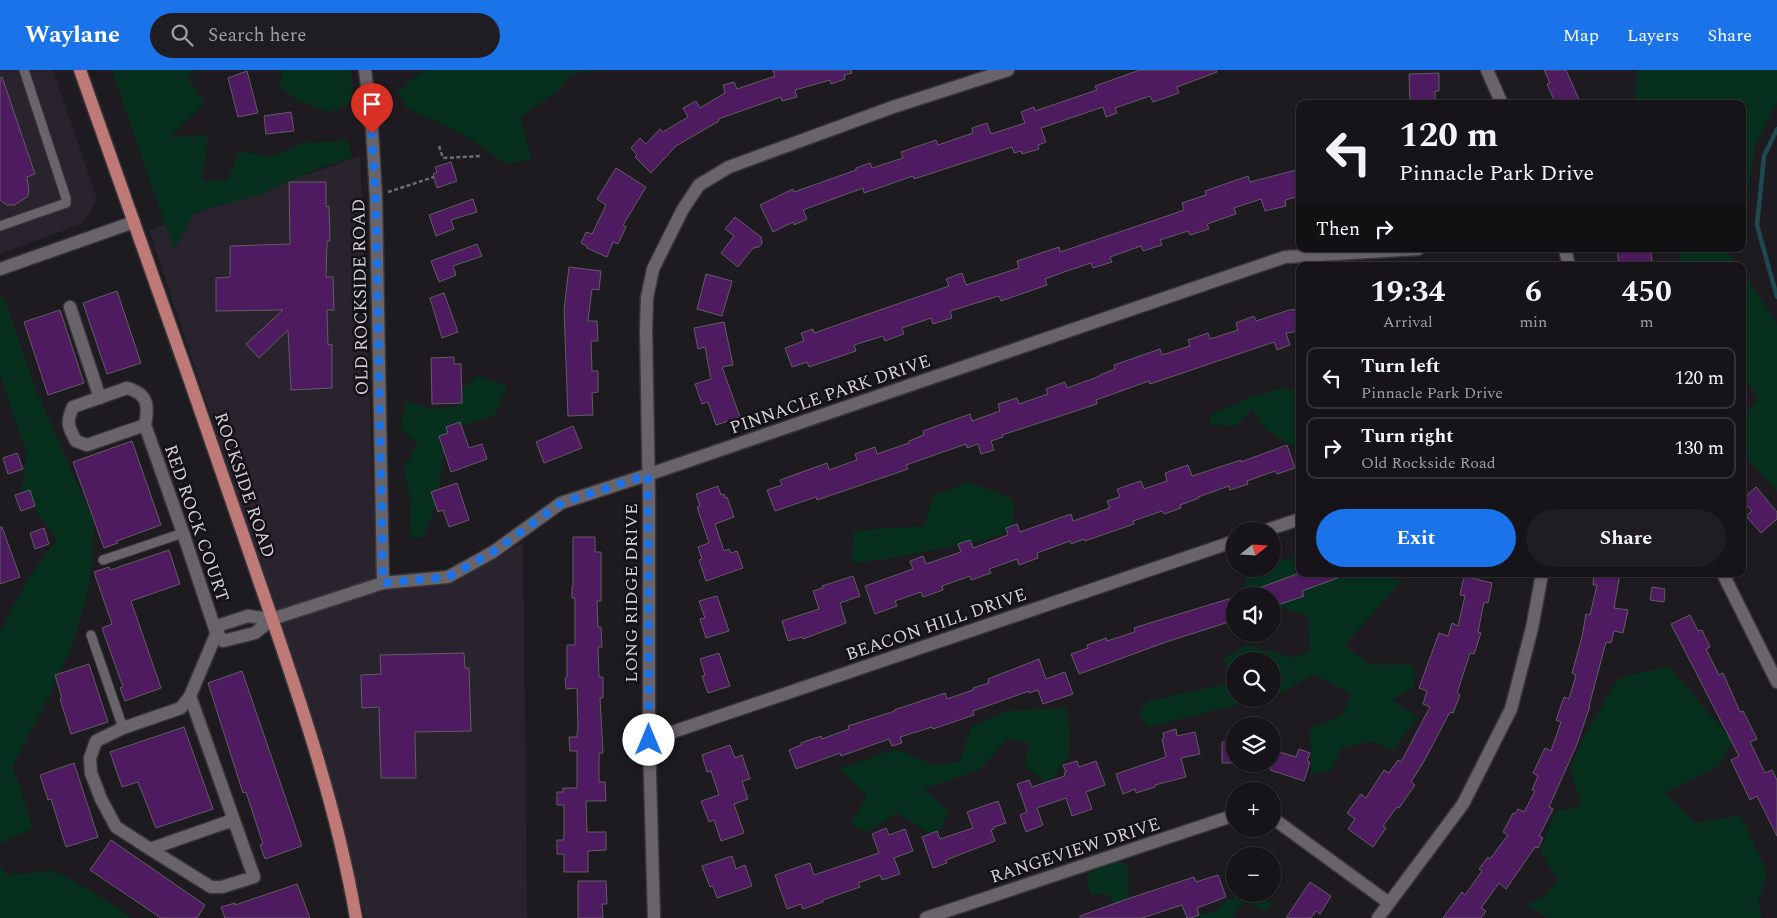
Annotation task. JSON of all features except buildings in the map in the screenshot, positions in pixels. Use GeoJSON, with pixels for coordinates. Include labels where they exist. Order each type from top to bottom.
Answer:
{"type":"FeatureCollection","features":[{"type":"Feature","properties":{"kind":"main road","name":"ROCKSIDE ROAD"},"geometry":{"type":"LineString","coordinates":[[80,70],[202,414],[272,619],[323,780],[351,889],[356,918]]}},
{"type":"Feature","properties":{"kind":"street","name":"OLD ROCKSIDE ROAD"},"geometry":{"type":"LineString","coordinates":[[365,70],[372,129],[376,197],[383,583]]}},
{"type":"Feature","properties":{"kind":"street","name":"LONG RIDGE DRIVE"},"geometry":{"type":"LineString","coordinates":[[654,918],[649,740],[646,329],[647,298],[653,269],[682,209],[700,185],[729,167],[893,107],[1008,70]]}},
{"type":"Feature","properties":{"kind":"street"},"geometry":{"type":"LineString","coordinates":[[1487,70],[1500,100]]}},
{"type":"Feature","properties":{"kind":"street"},"geometry":{"type":"LineString","coordinates":[[0,269],[134,222]]}},
{"type":"Feature","properties":{"kind":"street","name":"PINNACLE PARK DRIVE"},"geometry":{"type":"LineString","coordinates":[[216,632],[223,641],[255,633],[272,619],[383,583],[448,577],[493,552],[561,503],[1285,257],[1368,252]]}},
{"type":"Feature","properties":{"kind":"street"},"geometry":{"type":"LineString","coordinates":[[70,307],[100,398]]}},
{"type":"Feature","properties":{"kind":"street"},"geometry":{"type":"LineString","coordinates":[[127,388],[139,392],[146,401],[145,425],[87,445],[76,441],[70,431],[68,419],[73,407],[127,388]]}},
{"type":"Feature","properties":{"kind":"street","name":"RED ROCK COURT"},"geometry":{"type":"LineString","coordinates":[[145,425],[184,533],[216,632]]}},
{"type":"Feature","properties":{"kind":"street"},"geometry":{"type":"LineString","coordinates":[[1281,525],[1296,520]]}},
{"type":"Feature","properties":{"kind":"street","name":"BEACON HILL DRIVE"},"geometry":{"type":"LineString","coordinates":[[649,740],[1226,544]]}},
{"type":"Feature","properties":{"kind":"street"},"geometry":{"type":"LineString","coordinates":[[1378,918],[1463,804],[1511,709],[1532,628],[1541,577]]}},
{"type":"Feature","properties":{"kind":"street"},"geometry":{"type":"LineString","coordinates":[[1724,577],[1777,682]]}},
{"type":"Feature","properties":{"kind":"street"},"geometry":{"type":"LineString","coordinates":[[190,696],[254,877],[222,887],[211,887],[116,827],[101,799],[91,773],[90,758],[96,741],[123,728],[181,708],[190,696],[216,632]]}},
{"type":"Feature","properties":{"kind":"street","name":"RANGEVIEW DRIVE"},"geometry":{"type":"LineString","coordinates":[[926,918],[1226,818]]}},
{"type":"Feature","properties":{"kind":"street"},"geometry":{"type":"LineString","coordinates":[[150,849],[233,820]]}},
{"type":"Feature","properties":{"kind":"street"},"geometry":{"type":"LineString","coordinates":[[1281,824],[1389,903]]}},
{"type":"Feature","properties":{"kind":"lane"},"geometry":{"type":"LineString","coordinates":[[0,226],[66,202],[24,70]]}},
{"type":"Feature","properties":{"kind":"lane"},"geometry":{"type":"LineString","coordinates":[[103,560],[184,533]]}},
{"type":"Feature","properties":{"kind":"lane"},"geometry":{"type":"LineString","coordinates":[[91,635],[123,728]]}},
{"type":"Feature","properties":{"kind":"path"},"geometry":{"type":"LineString","coordinates":[[439,146],[443,158],[482,156]]}},
{"type":"Feature","properties":{"kind":"path"},"geometry":{"type":"LineString","coordinates":[[387,193],[434,178]]}},
{"type":"Feature","properties":{"kind":"shaded area"},"geometry":{"type":"Polygon","coordinates":[[[0,70],[53,70],[97,200],[83,223],[0,254],[0,70]]]}},
{"type":"Feature","properties":{"kind":"shaded area"},"geometry":{"type":"Polygon","coordinates":[[[360,156],[377,591],[450,584],[523,543],[527,918],[365,918],[329,771],[149,230],[360,156]]]}},
{"type":"Feature","properties":{"kind":"green space"},"geometry":{"type":"Polygon","coordinates":[[[112,70],[197,70],[187,77],[205,103],[170,137],[208,135],[202,181],[228,180],[239,151],[271,157],[303,143],[348,141],[352,158],[326,165],[259,195],[195,212],[174,250],[112,70]]]}},
{"type":"Feature","properties":{"kind":"green space"},"geometry":{"type":"Polygon","coordinates":[[[282,70],[351,70],[354,101],[329,112],[297,100],[280,87],[282,70]]]}},
{"type":"Feature","properties":{"kind":"green space"},"geometry":{"type":"Polygon","coordinates":[[[431,70],[598,70],[570,75],[559,90],[520,117],[532,160],[504,163],[468,137],[407,108],[398,91],[421,72],[431,70]]]}},
{"type":"Feature","properties":{"kind":"green space"},"geometry":{"type":"Polygon","coordinates":[[[1637,70],[1777,70],[1777,103],[1755,145],[1746,204],[1746,100],[1635,100],[1637,70]]]}},
{"type":"Feature","properties":{"kind":"green space"},"geometry":{"type":"Polygon","coordinates":[[[1682,252],[1727,252],[1735,262],[1678,262],[1682,252]]]}},
{"type":"Feature","properties":{"kind":"green space"},"geometry":{"type":"Polygon","coordinates":[[[1746,276],[1777,324],[1777,491],[1746,457],[1746,413],[1759,399],[1746,380],[1746,276]]]}},
{"type":"Feature","properties":{"kind":"green space"},"geometry":{"type":"Polygon","coordinates":[[[0,296],[5,299],[34,385],[94,522],[90,583],[74,640],[50,695],[13,766],[33,828],[0,844],[0,632],[28,579],[57,539],[22,492],[26,452],[0,375],[0,296]]]}},
{"type":"Feature","properties":{"kind":"green space"},"geometry":{"type":"Polygon","coordinates":[[[478,376],[507,386],[495,415],[447,431],[437,501],[423,538],[409,537],[410,503],[404,470],[418,443],[400,428],[406,401],[432,409],[458,406],[463,388],[478,376]]]}},
{"type":"Feature","properties":{"kind":"green space"},"geometry":{"type":"Polygon","coordinates":[[[1282,388],[1296,391],[1296,444],[1290,445],[1265,429],[1253,409],[1234,427],[1210,423],[1210,415],[1249,398],[1282,388]]]}},
{"type":"Feature","properties":{"kind":"green space"},"geometry":{"type":"Polygon","coordinates":[[[969,482],[1013,499],[1014,529],[985,540],[881,560],[851,563],[854,532],[924,526],[933,496],[969,482]]]}},
{"type":"Feature","properties":{"kind":"green space"},"geometry":{"type":"Polygon","coordinates":[[[1296,557],[1296,577],[1312,577],[1311,584],[1323,577],[1391,577],[1401,581],[1345,645],[1368,664],[1414,665],[1414,686],[1391,700],[1418,717],[1393,750],[1371,741],[1342,748],[1331,770],[1312,774],[1310,728],[1342,715],[1352,694],[1314,674],[1281,693],[1281,654],[1295,658],[1310,651],[1308,616],[1281,607],[1281,587],[1248,587],[1244,584],[1246,578],[1281,578],[1281,560],[1296,557]]]}},
{"type":"Feature","properties":{"kind":"green space"},"geometry":{"type":"Polygon","coordinates":[[[1247,645],[1273,652],[1235,652],[1247,645]]]}},
{"type":"Feature","properties":{"kind":"green space"},"geometry":{"type":"Polygon","coordinates":[[[1669,666],[1732,740],[1719,766],[1664,793],[1696,823],[1741,815],[1767,872],[1758,903],[1762,918],[1548,918],[1526,905],[1545,896],[1558,880],[1540,850],[1556,811],[1582,806],[1570,769],[1586,732],[1619,678],[1669,666]]]}},
{"type":"Feature","properties":{"kind":"green space"},"geometry":{"type":"Polygon","coordinates":[[[1226,684],[1226,707],[1229,707],[1148,727],[1138,713],[1148,701],[1226,684]]]}},
{"type":"Feature","properties":{"kind":"green space"},"geometry":{"type":"Polygon","coordinates":[[[1066,708],[1070,735],[1069,755],[1049,784],[1025,766],[1029,744],[1009,738],[979,770],[924,789],[949,812],[936,837],[897,813],[867,832],[851,824],[867,796],[839,769],[896,749],[933,765],[960,761],[971,727],[1006,711],[1066,708]]]}},
{"type":"Feature","properties":{"kind":"green space"},"geometry":{"type":"Polygon","coordinates":[[[1113,860],[1128,865],[1129,885],[1127,898],[1118,916],[1110,895],[1090,894],[1087,875],[1113,860]]]}},
{"type":"Feature","properties":{"kind":"green space"},"geometry":{"type":"Polygon","coordinates":[[[0,866],[8,875],[55,871],[83,886],[133,918],[0,918],[0,866]]]}},
{"type":"Feature","properties":{"kind":"green space"},"geometry":{"type":"Polygon","coordinates":[[[1226,901],[1242,902],[1232,918],[1186,918],[1190,915],[1215,912],[1226,901]]]}},
{"type":"Feature","properties":{"kind":"green space"},"geometry":{"type":"Polygon","coordinates":[[[1245,902],[1269,902],[1273,904],[1265,911],[1245,902]]]}},
{"type":"Feature","properties":{"kind":"waterway"},"geometry":{"type":"LineString","coordinates":[[1777,129],[1764,156],[1757,225],[1777,297]]}},
{"type":"Feature","properties":{"kind":"route"},"geometry":{"type":"LineString","coordinates":[[372,134],[376,197],[383,583],[448,577],[493,552],[561,503],[648,475],[649,740]]}}]}
